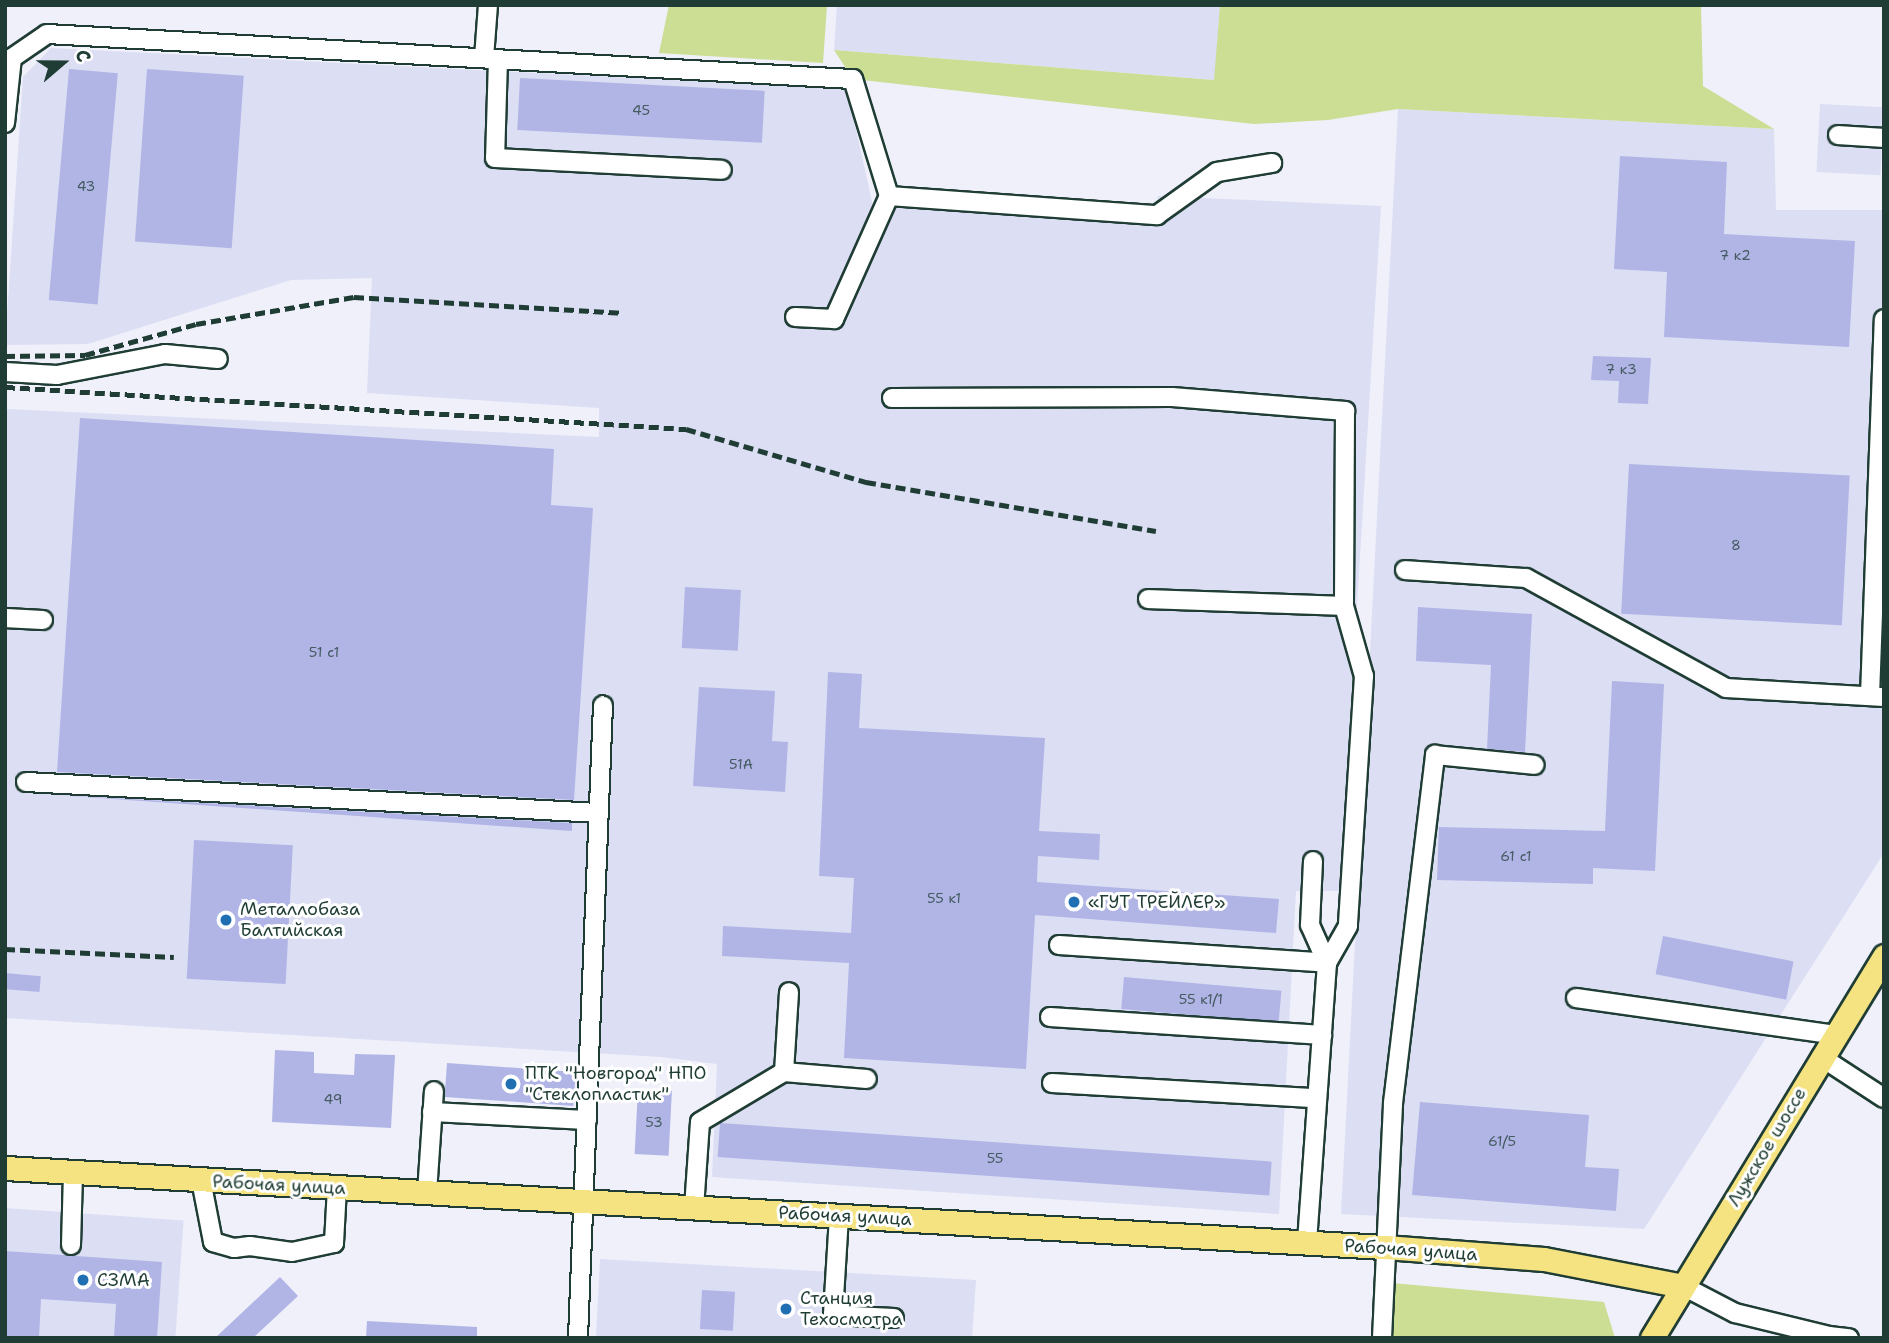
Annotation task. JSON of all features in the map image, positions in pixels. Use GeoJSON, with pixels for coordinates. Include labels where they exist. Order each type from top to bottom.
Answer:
{"type":"FeatureCollection","features":[{"type":"Feature","properties":{"kind":"main road","name":"Лужское шоссе"},"geometry":{"type":"LineString","coordinates":[[1652,1338],[1884,956]]}},
{"type":"Feature","properties":{"kind":"main road","name":"Рабочая улица"},"geometry":{"type":"LineString","coordinates":[[5,1168],[201,1181],[584,1200],[1544,1259],[1683,1286]]}},
{"type":"Feature","properties":{"kind":"street"},"geometry":{"type":"LineString","coordinates":[[488,5],[495,158],[722,170]]}},
{"type":"Feature","properties":{"kind":"street"},"geometry":{"type":"LineString","coordinates":[[5,123],[12,58],[47,34],[853,79],[889,196],[834,319],[795,317]]}},
{"type":"Feature","properties":{"kind":"street"},"geometry":{"type":"LineString","coordinates":[[1838,135],[1884,138]]}},
{"type":"Feature","properties":{"kind":"street"},"geometry":{"type":"LineString","coordinates":[[889,196],[1157,215],[1217,173],[1272,163]]}},
{"type":"Feature","properties":{"kind":"street"},"geometry":{"type":"LineString","coordinates":[[1405,570],[1526,578],[1726,688],[1877,697],[1884,320]]}},
{"type":"Feature","properties":{"kind":"street"},"geometry":{"type":"LineString","coordinates":[[5,372],[57,374],[165,354],[218,359]]}},
{"type":"Feature","properties":{"kind":"street"},"geometry":{"type":"LineString","coordinates":[[892,398],[1172,397],[1345,411],[1344,606],[1364,676],[1348,926],[1327,963],[1307,1243]]}},
{"type":"Feature","properties":{"kind":"street"},"geometry":{"type":"LineString","coordinates":[[1148,599],[1344,606]]}},
{"type":"Feature","properties":{"kind":"street"},"geometry":{"type":"LineString","coordinates":[[5,618],[43,620]]}},
{"type":"Feature","properties":{"kind":"street"},"geometry":{"type":"LineString","coordinates":[[578,1338],[603,705]]}},
{"type":"Feature","properties":{"kind":"street"},"geometry":{"type":"LineString","coordinates":[[1382,1338],[1393,1103],[1435,754],[1535,765]]}},
{"type":"Feature","properties":{"kind":"street"},"geometry":{"type":"LineString","coordinates":[[26,782],[598,813]]}},
{"type":"Feature","properties":{"kind":"street"},"geometry":{"type":"LineString","coordinates":[[1313,861],[1310,925],[1327,963]]}},
{"type":"Feature","properties":{"kind":"street"},"geometry":{"type":"LineString","coordinates":[[1059,945],[1327,963]]}},
{"type":"Feature","properties":{"kind":"street"},"geometry":{"type":"LineString","coordinates":[[784,1072],[789,992]]}},
{"type":"Feature","properties":{"kind":"street"},"geometry":{"type":"LineString","coordinates":[[1576,998],[1835,1035]]}},
{"type":"Feature","properties":{"kind":"street"},"geometry":{"type":"LineString","coordinates":[[1050,1017],[1322,1035]]}},
{"type":"Feature","properties":{"kind":"street"},"geometry":{"type":"LineString","coordinates":[[1821,1057],[1884,1098]]}},
{"type":"Feature","properties":{"kind":"street"},"geometry":{"type":"LineString","coordinates":[[694,1208],[701,1122],[784,1072],[867,1079]]}},
{"type":"Feature","properties":{"kind":"street"},"geometry":{"type":"LineString","coordinates":[[1052,1083],[1316,1098]]}},
{"type":"Feature","properties":{"kind":"street"},"geometry":{"type":"LineString","coordinates":[[427,1193],[434,1091]]}},
{"type":"Feature","properties":{"kind":"street"},"geometry":{"type":"LineString","coordinates":[[432,1112],[587,1120]]}},
{"type":"Feature","properties":{"kind":"street"},"geometry":{"type":"LineString","coordinates":[[71,1245],[74,1172]]}},
{"type":"Feature","properties":{"kind":"street"},"geometry":{"type":"LineString","coordinates":[[201,1181],[213,1242],[234,1248],[250,1246],[292,1252],[334,1243],[337,1188]]}},
{"type":"Feature","properties":{"kind":"street"},"geometry":{"type":"LineString","coordinates":[[839,1216],[833,1315],[894,1318]]}},
{"type":"Feature","properties":{"kind":"street"},"geometry":{"type":"LineString","coordinates":[[1683,1286],[1735,1313],[1829,1336],[1849,1338]]}},
{"type":"Feature","properties":{"kind":"shaded area"},"geometry":{"type":"Polygon","coordinates":[[[837,5],[1220,5],[1215,80],[834,50],[837,5]]]}},
{"type":"Feature","properties":{"kind":"shaded area"},"geometry":{"type":"Polygon","coordinates":[[[51,48],[847,89],[873,206],[1154,223],[1158,196],[1381,206],[1340,891],[1296,891],[1279,1214],[712,1177],[717,1064],[661,1057],[5,1018],[7,409],[599,437],[599,408],[367,393],[372,278],[291,280],[88,344],[5,345],[23,77],[51,48]]]}},
{"type":"Feature","properties":{"kind":"shaded area"},"geometry":{"type":"Polygon","coordinates":[[[1820,104],[1884,107],[1880,175],[1816,172],[1820,104]]]}},
{"type":"Feature","properties":{"kind":"shaded area"},"geometry":{"type":"Polygon","coordinates":[[[1398,109],[1774,129],[1776,210],[1884,210],[1884,853],[1644,1229],[1341,1214],[1398,109]]]}},
{"type":"Feature","properties":{"kind":"shaded area"},"geometry":{"type":"Polygon","coordinates":[[[5,1208],[184,1220],[175,1338],[5,1338],[5,1208]]]}},
{"type":"Feature","properties":{"kind":"shaded area","name":"Станция Техосмотра"},"geometry":{"type":"Polygon","coordinates":[[[600,1259],[976,1280],[972,1338],[596,1338],[600,1259]]]}},
{"type":"Feature","properties":{"kind":"green space"},"geometry":{"type":"Polygon","coordinates":[[[669,5],[827,5],[823,63],[659,53],[669,5]]]}},
{"type":"Feature","properties":{"kind":"green space"},"geometry":{"type":"Polygon","coordinates":[[[1220,5],[1701,5],[1703,86],[1774,129],[1398,109],[1328,120],[1254,124],[853,79],[834,50],[1214,80],[1220,5]]]}},
{"type":"Feature","properties":{"kind":"green space"},"geometry":{"type":"Polygon","coordinates":[[[1392,1283],[1604,1302],[1615,1338],[1392,1338],[1392,1283]]]}},
{"type":"Feature","properties":{"kind":"building"},"geometry":{"type":"Polygon","coordinates":[[[69,69],[118,73],[98,304],[49,300],[69,69]]]}},
{"type":"Feature","properties":{"kind":"building"},"geometry":{"type":"Polygon","coordinates":[[[147,69],[244,76],[232,248],[135,242],[147,69]]]}},
{"type":"Feature","properties":{"kind":"building"},"geometry":{"type":"Polygon","coordinates":[[[520,78],[765,91],[762,143],[517,130],[520,78]]]}},
{"type":"Feature","properties":{"kind":"building"},"geometry":{"type":"Polygon","coordinates":[[[1620,156],[1727,162],[1724,234],[1855,241],[1849,347],[1664,337],[1667,272],[1614,269],[1620,156]]]}},
{"type":"Feature","properties":{"kind":"building"},"geometry":{"type":"Polygon","coordinates":[[[1593,356],[1651,358],[1648,404],[1618,403],[1619,381],[1591,380],[1593,356]]]}},
{"type":"Feature","properties":{"kind":"building"},"geometry":{"type":"Polygon","coordinates":[[[80,418],[554,449],[551,505],[593,508],[574,800],[57,772],[80,418]]]}},
{"type":"Feature","properties":{"kind":"building"},"geometry":{"type":"Polygon","coordinates":[[[1629,464],[1850,476],[1842,625],[1621,614],[1629,464]]]}},
{"type":"Feature","properties":{"kind":"building"},"geometry":{"type":"Polygon","coordinates":[[[685,587],[741,590],[738,651],[682,648],[685,587]]]}},
{"type":"Feature","properties":{"kind":"building"},"geometry":{"type":"Polygon","coordinates":[[[1418,607],[1532,614],[1525,752],[1487,749],[1491,665],[1416,661],[1418,607]]]}},
{"type":"Feature","properties":{"kind":"building"},"geometry":{"type":"Polygon","coordinates":[[[828,672],[862,674],[859,728],[1045,738],[1039,831],[1100,834],[1099,860],[1038,856],[1037,882],[1279,899],[1276,933],[1035,915],[1026,1069],[844,1058],[849,963],[722,956],[723,926],[851,933],[854,878],[819,876],[828,672]]]}},
{"type":"Feature","properties":{"kind":"building"},"geometry":{"type":"Polygon","coordinates":[[[1612,681],[1664,684],[1655,871],[1593,868],[1593,884],[1437,880],[1439,827],[1605,831],[1612,681]]]}},
{"type":"Feature","properties":{"kind":"building"},"geometry":{"type":"Polygon","coordinates":[[[699,687],[775,691],[772,741],[788,742],[785,792],[693,786],[699,687]]]}},
{"type":"Feature","properties":{"kind":"building"},"geometry":{"type":"Polygon","coordinates":[[[56,795],[572,823],[572,831],[56,795]]]}},
{"type":"Feature","properties":{"kind":"building"},"geometry":{"type":"Polygon","coordinates":[[[194,840],[293,845],[286,984],[187,979],[194,840]]]}},
{"type":"Feature","properties":{"kind":"building"},"geometry":{"type":"Polygon","coordinates":[[[1663,936],[1794,961],[1786,1000],[1656,974],[1663,936]]]}},
{"type":"Feature","properties":{"kind":"building"},"geometry":{"type":"Polygon","coordinates":[[[5,973],[41,976],[39,992],[5,989],[5,973]]]}},
{"type":"Feature","properties":{"kind":"building"},"geometry":{"type":"Polygon","coordinates":[[[1124,977],[1281,991],[1279,1023],[1121,1009],[1124,977]]]}},
{"type":"Feature","properties":{"kind":"building"},"geometry":{"type":"Polygon","coordinates":[[[275,1050],[314,1052],[314,1073],[354,1075],[355,1054],[395,1055],[391,1128],[272,1122],[275,1050]]]}},
{"type":"Feature","properties":{"kind":"building","name":"ПТК \"Новгород\" НПО \"Стеклопластик\""},"geometry":{"type":"Polygon","coordinates":[[[447,1063],[576,1072],[573,1106],[445,1097],[447,1063]]]}},
{"type":"Feature","properties":{"kind":"building"},"geometry":{"type":"Polygon","coordinates":[[[638,1089],[672,1091],[669,1156],[635,1154],[638,1089]]]}},
{"type":"Feature","properties":{"kind":"building"},"geometry":{"type":"Polygon","coordinates":[[[1420,1102],[1589,1115],[1585,1167],[1619,1169],[1616,1211],[1412,1195],[1420,1102]]]}},
{"type":"Feature","properties":{"kind":"building"},"geometry":{"type":"Polygon","coordinates":[[[720,1123],[1272,1162],[1269,1195],[718,1157],[720,1123]]]}},
{"type":"Feature","properties":{"kind":"building","name":"СЗМА"},"geometry":{"type":"Polygon","coordinates":[[[5,1251],[162,1262],[157,1338],[114,1338],[116,1304],[41,1299],[39,1338],[5,1338],[5,1251]]]}},
{"type":"Feature","properties":{"kind":"building"},"geometry":{"type":"Polygon","coordinates":[[[280,1277],[298,1296],[253,1338],[215,1338],[280,1277]]]}},
{"type":"Feature","properties":{"kind":"building"},"geometry":{"type":"Polygon","coordinates":[[[702,1290],[735,1292],[733,1331],[700,1329],[702,1290]]]}},
{"type":"Feature","properties":{"kind":"building"},"geometry":{"type":"Polygon","coordinates":[[[367,1321],[477,1327],[477,1338],[366,1338],[367,1321]]]}},
{"type":"Feature","properties":{"kind":"railway"},"geometry":{"type":"LineString","coordinates":[[5,356],[85,355],[196,324],[354,297],[621,313]]}},
{"type":"Feature","properties":{"kind":"railway"},"geometry":{"type":"LineString","coordinates":[[5,387],[686,429],[866,482],[1156,531]]}},
{"type":"Feature","properties":{"kind":"railway"},"geometry":{"type":"LineString","coordinates":[[5,949],[174,957]]}},
{"type":"Feature","properties":{"kind":"place","name":"«ГУТ ТРЕЙЛЕР»"},"geometry":{"type":"Point","coordinates":[1074,902]}},
{"type":"Feature","properties":{"kind":"place","name":"Металлобаза Балтийская"},"geometry":{"type":"Point","coordinates":[226,920]}},
{"type":"Feature","properties":{"kind":"place","name":"ПТК \"Новгород\" НПО \"Стеклопластик\""},"geometry":{"type":"Point","coordinates":[511,1084]}},
{"type":"Feature","properties":{"kind":"place","name":"СЗМА"},"geometry":{"type":"Point","coordinates":[83,1280]}},
{"type":"Feature","properties":{"kind":"place","name":"Станция Техосмотра"},"geometry":{"type":"Point","coordinates":[786,1309]}}]}
